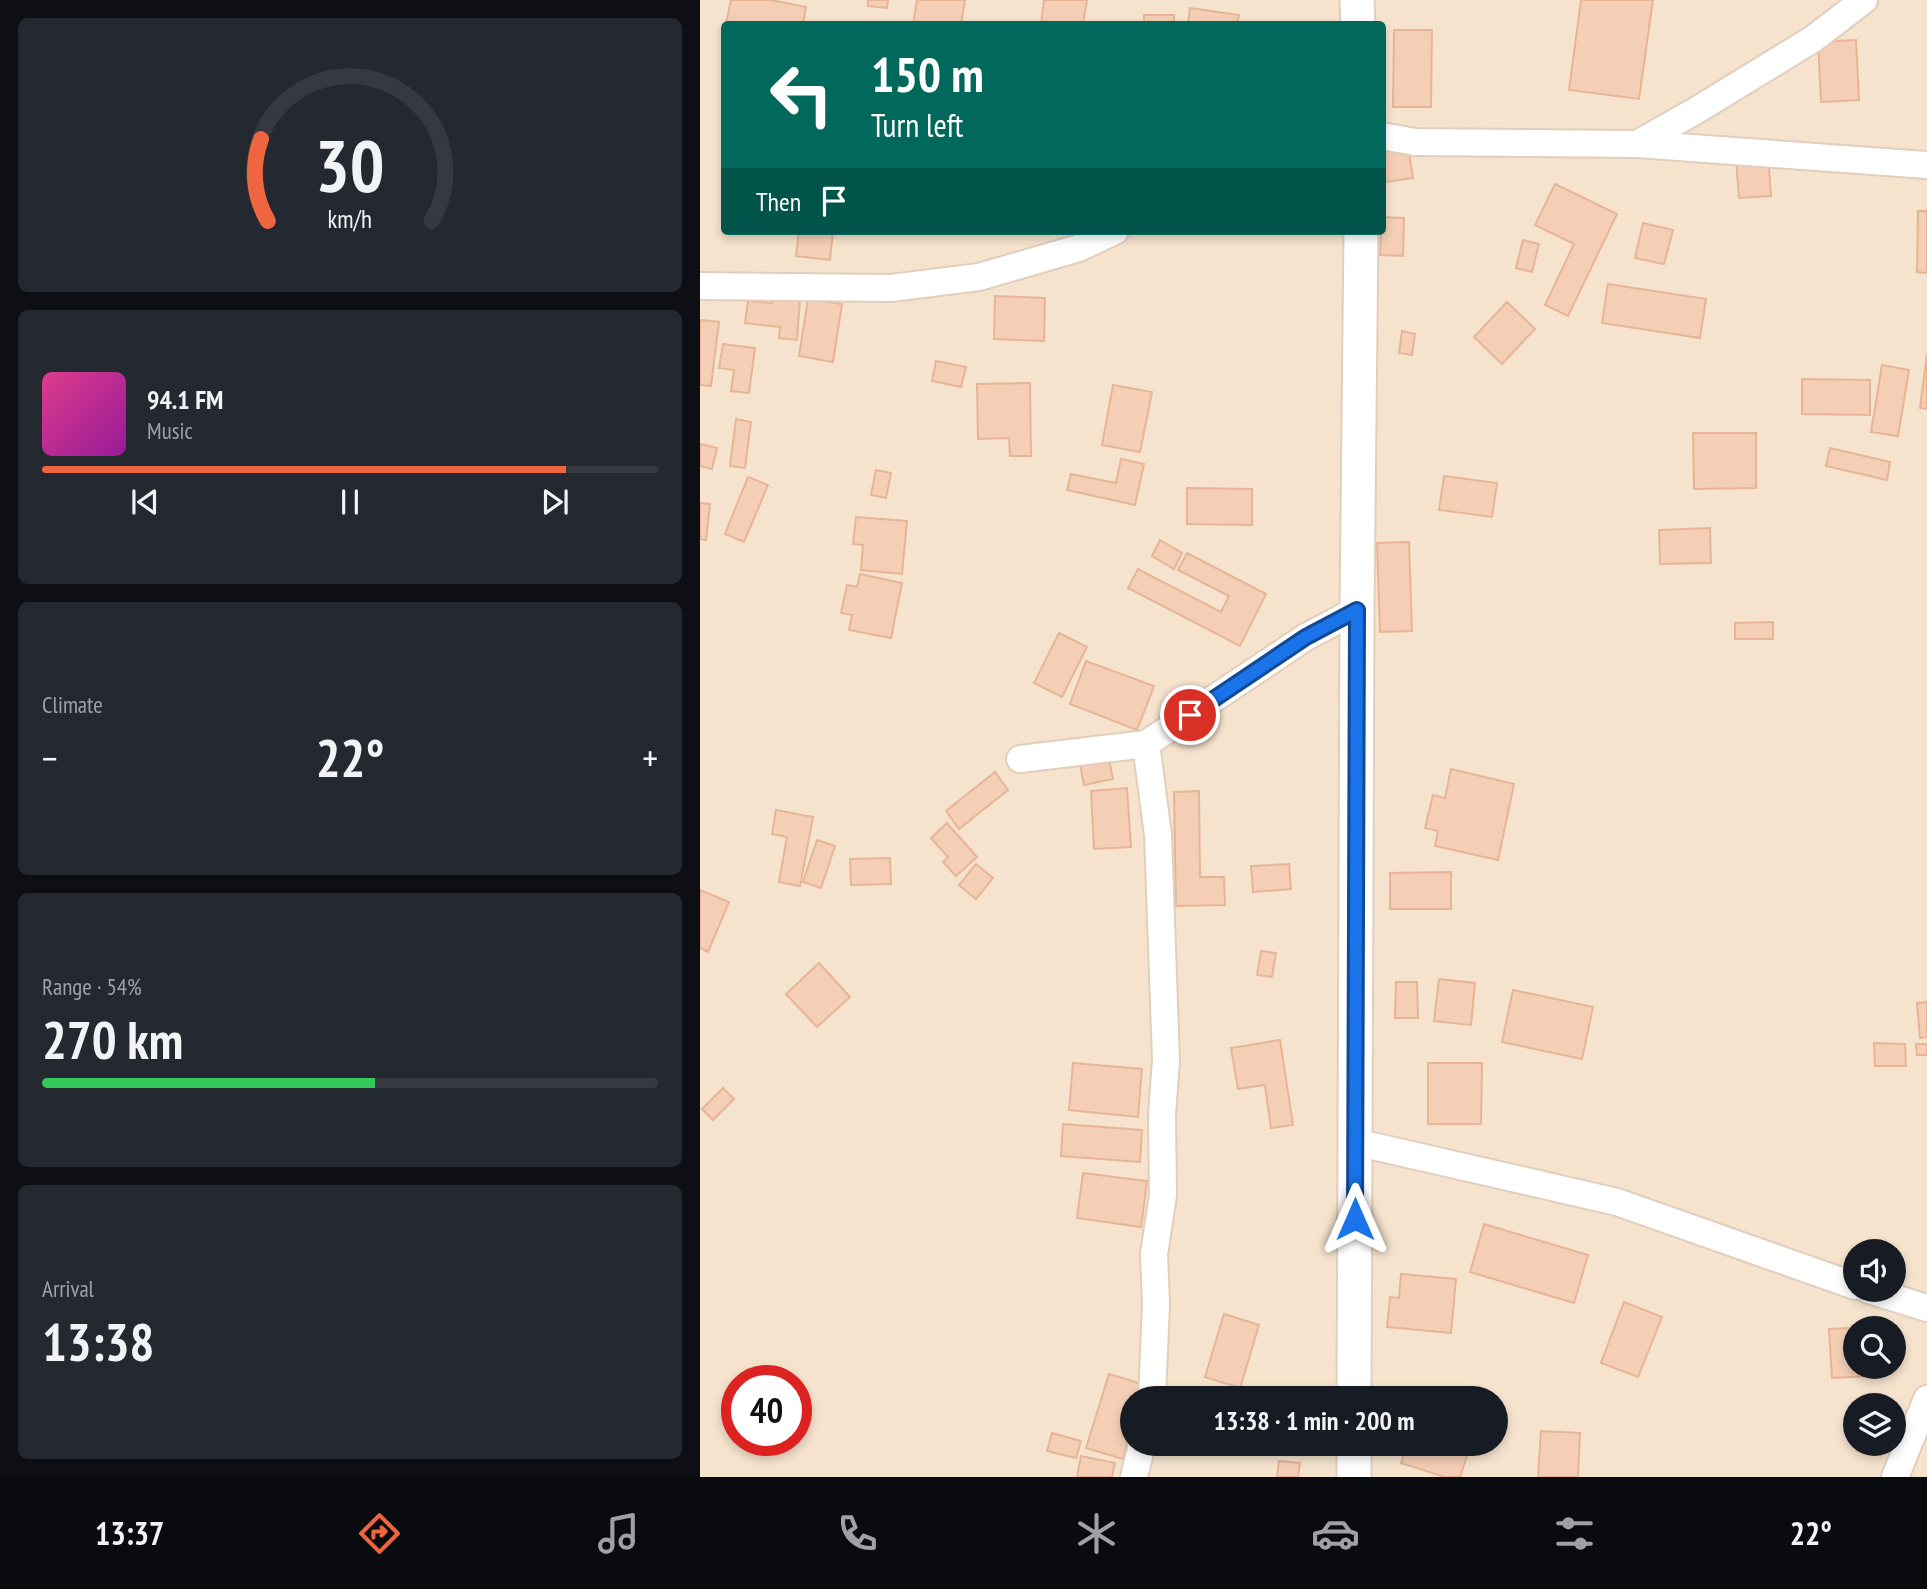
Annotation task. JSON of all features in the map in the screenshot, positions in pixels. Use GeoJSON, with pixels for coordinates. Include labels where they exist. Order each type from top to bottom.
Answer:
{"type":"FeatureCollection","features":[{"type":"Feature","properties":{"kind":"street"},"geometry":{"type":"LineString","coordinates":[[1357,0],[1358,21]]}},
{"type":"Feature","properties":{"kind":"street"},"geometry":{"type":"LineString","coordinates":[[1637,144],[1813,39],[1864,0]]}},
{"type":"Feature","properties":{"kind":"street"},"geometry":{"type":"LineString","coordinates":[[1386,137],[1415,142],[1637,144],[1927,165]]}},
{"type":"Feature","properties":{"kind":"street"},"geometry":{"type":"LineString","coordinates":[[700,286],[891,288],[979,277],[1079,248],[1107,235]]}},
{"type":"Feature","properties":{"kind":"street"},"geometry":{"type":"LineString","coordinates":[[1354,1386],[1361,235]]}},
{"type":"Feature","properties":{"kind":"street"},"geometry":{"type":"LineString","coordinates":[[1020,759],[1146,744],[1306,637],[1357,610]]}},
{"type":"Feature","properties":{"kind":"street"},"geometry":{"type":"LineString","coordinates":[[1146,744],[1158,835],[1166,1060],[1162,1115],[1163,1195],[1154,1254],[1153,1386]]}},
{"type":"Feature","properties":{"kind":"street"},"geometry":{"type":"LineString","coordinates":[[1355,1142],[1617,1202],[1843,1282]]}},
{"type":"Feature","properties":{"kind":"street"},"geometry":{"type":"LineString","coordinates":[[1906,1301],[1927,1308]]}},
{"type":"Feature","properties":{"kind":"street"},"geometry":{"type":"LineString","coordinates":[[1895,1477],[1927,1399]]}},
{"type":"Feature","properties":{"kind":"street"},"geometry":{"type":"LineString","coordinates":[[1134,1477],[1139,1456]]}},
{"type":"Feature","properties":{"kind":"street"},"geometry":{"type":"LineString","coordinates":[[1354,1456],[1354,1477]]}},
{"type":"Feature","properties":{"kind":"shaded area"},"geometry":{"type":"Polygon","coordinates":[[[700,0],[1927,0],[1927,1477],[700,1477],[700,0]]]}},
{"type":"Feature","properties":{"kind":"building"},"geometry":{"type":"Polygon","coordinates":[[[731,0],[771,0],[806,7],[804,21],[727,21],[731,0]]]}},
{"type":"Feature","properties":{"kind":"building"},"geometry":{"type":"Polygon","coordinates":[[[868,0],[888,0],[887,8],[868,6],[868,0]]]}},
{"type":"Feature","properties":{"kind":"building"},"geometry":{"type":"Polygon","coordinates":[[[917,0],[965,0],[962,21],[914,21],[917,0]]]}},
{"type":"Feature","properties":{"kind":"building"},"geometry":{"type":"Polygon","coordinates":[[[1044,0],[1087,0],[1084,21],[1041,21],[1044,0]]]}},
{"type":"Feature","properties":{"kind":"building"},"geometry":{"type":"Polygon","coordinates":[[[1581,0],[1653,0],[1639,99],[1569,90],[1581,0]]]}},
{"type":"Feature","properties":{"kind":"building"},"geometry":{"type":"Polygon","coordinates":[[[1190,8],[1239,15],[1238,21],[1188,21],[1190,8]]]}},
{"type":"Feature","properties":{"kind":"building"},"geometry":{"type":"Polygon","coordinates":[[[1144,15],[1174,15],[1174,21],[1144,21],[1144,15]]]}},
{"type":"Feature","properties":{"kind":"building"},"geometry":{"type":"Polygon","coordinates":[[[1394,30],[1432,30],[1431,107],[1393,107],[1394,30]]]}},
{"type":"Feature","properties":{"kind":"building"},"geometry":{"type":"Polygon","coordinates":[[[1856,40],[1859,100],[1821,102],[1818,42],[1856,40]]]}},
{"type":"Feature","properties":{"kind":"building"},"geometry":{"type":"Polygon","coordinates":[[[1408,147],[1413,178],[1386,182],[1386,150],[1408,147]]]}},
{"type":"Feature","properties":{"kind":"building"},"geometry":{"type":"Polygon","coordinates":[[[1768,156],[1771,196],[1739,198],[1736,159],[1768,156]]]}},
{"type":"Feature","properties":{"kind":"building"},"geometry":{"type":"Polygon","coordinates":[[[1555,184],[1617,214],[1568,316],[1545,305],[1574,244],[1535,225],[1555,184]]]}},
{"type":"Feature","properties":{"kind":"building"},"geometry":{"type":"Polygon","coordinates":[[[1918,211],[1927,211],[1927,273],[1917,272],[1918,211]]]}},
{"type":"Feature","properties":{"kind":"building"},"geometry":{"type":"Polygon","coordinates":[[[1386,217],[1404,218],[1403,256],[1380,255],[1381,235],[1386,235],[1386,217]]]}},
{"type":"Feature","properties":{"kind":"building"},"geometry":{"type":"Polygon","coordinates":[[[1643,223],[1673,230],[1664,264],[1635,258],[1643,223]]]}},
{"type":"Feature","properties":{"kind":"building"},"geometry":{"type":"Polygon","coordinates":[[[799,235],[833,235],[830,260],[796,256],[799,235]]]}},
{"type":"Feature","properties":{"kind":"building"},"geometry":{"type":"Polygon","coordinates":[[[1523,240],[1539,244],[1532,272],[1516,268],[1523,240]]]}},
{"type":"Feature","properties":{"kind":"building"},"geometry":{"type":"Polygon","coordinates":[[[1608,284],[1706,299],[1700,338],[1602,323],[1608,284]]]}},
{"type":"Feature","properties":{"kind":"building"},"geometry":{"type":"Polygon","coordinates":[[[995,296],[1045,298],[1044,341],[994,339],[995,296]]]}},
{"type":"Feature","properties":{"kind":"building"},"geometry":{"type":"Polygon","coordinates":[[[773,297],[800,300],[797,340],[779,338],[780,327],[745,323],[748,301],[772,303],[773,297]]]}},
{"type":"Feature","properties":{"kind":"building"},"geometry":{"type":"Polygon","coordinates":[[[808,299],[842,304],[833,362],[799,356],[808,299]]]}},
{"type":"Feature","properties":{"kind":"building"},"geometry":{"type":"Polygon","coordinates":[[[1507,302],[1535,329],[1502,364],[1474,337],[1507,302]]]}},
{"type":"Feature","properties":{"kind":"building"},"geometry":{"type":"Polygon","coordinates":[[[700,320],[719,322],[711,386],[700,385],[700,320]]]}},
{"type":"Feature","properties":{"kind":"building"},"geometry":{"type":"Polygon","coordinates":[[[1402,331],[1415,334],[1412,355],[1399,353],[1402,331]]]}},
{"type":"Feature","properties":{"kind":"building"},"geometry":{"type":"Polygon","coordinates":[[[723,344],[755,348],[749,393],[731,391],[734,370],[719,368],[723,344]]]}},
{"type":"Feature","properties":{"kind":"building"},"geometry":{"type":"Polygon","coordinates":[[[1927,354],[1927,409],[1920,408],[1927,354]]]}},
{"type":"Feature","properties":{"kind":"building"},"geometry":{"type":"Polygon","coordinates":[[[936,361],[966,367],[961,387],[932,381],[936,361]]]}},
{"type":"Feature","properties":{"kind":"building"},"geometry":{"type":"Polygon","coordinates":[[[1882,365],[1909,370],[1898,436],[1871,432],[1882,365]]]}},
{"type":"Feature","properties":{"kind":"building"},"geometry":{"type":"Polygon","coordinates":[[[1802,379],[1870,380],[1870,415],[1802,414],[1802,379]]]}},
{"type":"Feature","properties":{"kind":"building"},"geometry":{"type":"Polygon","coordinates":[[[1030,383],[1031,456],[1010,456],[1009,438],[978,439],[977,384],[1030,383]]]}},
{"type":"Feature","properties":{"kind":"building"},"geometry":{"type":"Polygon","coordinates":[[[1113,385],[1152,392],[1140,452],[1102,445],[1113,385]]]}},
{"type":"Feature","properties":{"kind":"building"},"geometry":{"type":"Polygon","coordinates":[[[736,419],[751,422],[745,468],[730,466],[736,419]]]}},
{"type":"Feature","properties":{"kind":"building"},"geometry":{"type":"Polygon","coordinates":[[[1693,433],[1756,433],[1756,488],[1694,489],[1693,433]]]}},
{"type":"Feature","properties":{"kind":"building"},"geometry":{"type":"Polygon","coordinates":[[[700,444],[717,448],[712,469],[700,466],[700,444]]]}},
{"type":"Feature","properties":{"kind":"building"},"geometry":{"type":"Polygon","coordinates":[[[1830,448],[1890,462],[1887,480],[1826,466],[1830,448]]]}},
{"type":"Feature","properties":{"kind":"building"},"geometry":{"type":"Polygon","coordinates":[[[1121,459],[1144,464],[1135,505],[1067,490],[1071,474],[1116,483],[1121,459]]]}},
{"type":"Feature","properties":{"kind":"building"},"geometry":{"type":"Polygon","coordinates":[[[876,470],[891,473],[886,498],[871,495],[876,470]]]}},
{"type":"Feature","properties":{"kind":"building"},"geometry":{"type":"Polygon","coordinates":[[[1444,476],[1497,483],[1492,517],[1439,510],[1444,476]]]}},
{"type":"Feature","properties":{"kind":"building"},"geometry":{"type":"Polygon","coordinates":[[[748,477],[768,485],[744,542],[725,534],[748,477]]]}},
{"type":"Feature","properties":{"kind":"building"},"geometry":{"type":"Polygon","coordinates":[[[1187,488],[1252,489],[1252,525],[1187,524],[1187,488]]]}},
{"type":"Feature","properties":{"kind":"building"},"geometry":{"type":"Polygon","coordinates":[[[700,503],[710,504],[706,540],[700,539],[700,503]]]}},
{"type":"Feature","properties":{"kind":"building"},"geometry":{"type":"Polygon","coordinates":[[[856,517],[907,521],[902,574],[861,570],[863,545],[853,544],[856,517]]]}},
{"type":"Feature","properties":{"kind":"building"},"geometry":{"type":"Polygon","coordinates":[[[1710,528],[1711,563],[1660,564],[1659,530],[1710,528]]]}},
{"type":"Feature","properties":{"kind":"building"},"geometry":{"type":"Polygon","coordinates":[[[1160,540],[1182,553],[1174,569],[1152,556],[1160,540]]]}},
{"type":"Feature","properties":{"kind":"building"},"geometry":{"type":"Polygon","coordinates":[[[1409,542],[1412,631],[1380,632],[1377,543],[1409,542]]]}},
{"type":"Feature","properties":{"kind":"building"},"geometry":{"type":"Polygon","coordinates":[[[1187,553],[1266,594],[1240,646],[1128,588],[1138,569],[1221,612],[1229,596],[1178,570],[1187,553]]]}},
{"type":"Feature","properties":{"kind":"building"},"geometry":{"type":"Polygon","coordinates":[[[860,574],[902,583],[891,638],[849,630],[852,615],[841,613],[847,585],[857,587],[860,574]]]}},
{"type":"Feature","properties":{"kind":"building"},"geometry":{"type":"Polygon","coordinates":[[[1773,622],[1773,639],[1735,639],[1735,623],[1773,622]]]}},
{"type":"Feature","properties":{"kind":"building"},"geometry":{"type":"Polygon","coordinates":[[[1059,633],[1087,647],[1062,697],[1034,683],[1059,633]]]}},
{"type":"Feature","properties":{"kind":"building"},"geometry":{"type":"Polygon","coordinates":[[[1086,661],[1154,686],[1137,730],[1070,704],[1086,661]]]}},
{"type":"Feature","properties":{"kind":"building"},"geometry":{"type":"Polygon","coordinates":[[[1109,759],[1113,779],[1084,785],[1080,765],[1109,759]]]}},
{"type":"Feature","properties":{"kind":"building"},"geometry":{"type":"Polygon","coordinates":[[[1451,769],[1514,784],[1498,860],[1435,846],[1438,831],[1425,828],[1433,795],[1445,798],[1451,769]]]}},
{"type":"Feature","properties":{"kind":"building"},"geometry":{"type":"Polygon","coordinates":[[[995,772],[1008,790],[959,829],[946,811],[995,772]]]}},
{"type":"Feature","properties":{"kind":"building"},"geometry":{"type":"Polygon","coordinates":[[[1127,788],[1131,847],[1094,849],[1091,791],[1127,788]]]}},
{"type":"Feature","properties":{"kind":"building"},"geometry":{"type":"Polygon","coordinates":[[[1199,791],[1200,877],[1224,877],[1225,905],[1176,906],[1174,792],[1199,791]]]}},
{"type":"Feature","properties":{"kind":"building"},"geometry":{"type":"Polygon","coordinates":[[[776,810],[813,817],[800,886],[779,882],[787,837],[772,834],[776,810]]]}},
{"type":"Feature","properties":{"kind":"building"},"geometry":{"type":"Polygon","coordinates":[[[947,823],[977,857],[956,876],[943,862],[948,857],[931,838],[947,823]]]}},
{"type":"Feature","properties":{"kind":"building"},"geometry":{"type":"Polygon","coordinates":[[[817,840],[835,846],[821,888],[803,882],[817,840]]]}},
{"type":"Feature","properties":{"kind":"building"},"geometry":{"type":"Polygon","coordinates":[[[890,858],[891,884],[851,885],[850,859],[890,858]]]}},
{"type":"Feature","properties":{"kind":"building"},"geometry":{"type":"Polygon","coordinates":[[[976,864],[993,878],[976,899],[959,885],[976,864]]]}},
{"type":"Feature","properties":{"kind":"building"},"geometry":{"type":"Polygon","coordinates":[[[1289,864],[1291,889],[1253,892],[1251,866],[1289,864]]]}},
{"type":"Feature","properties":{"kind":"building"},"geometry":{"type":"Polygon","coordinates":[[[1451,872],[1451,909],[1390,909],[1390,873],[1451,872]]]}},
{"type":"Feature","properties":{"kind":"building"},"geometry":{"type":"Polygon","coordinates":[[[700,890],[729,902],[708,952],[700,948],[700,890]]]}},
{"type":"Feature","properties":{"kind":"building"},"geometry":{"type":"Polygon","coordinates":[[[1261,951],[1276,953],[1272,977],[1257,975],[1261,951]]]}},
{"type":"Feature","properties":{"kind":"building"},"geometry":{"type":"Polygon","coordinates":[[[819,963],[850,997],[817,1027],[786,994],[819,963]]]}},
{"type":"Feature","properties":{"kind":"building"},"geometry":{"type":"Polygon","coordinates":[[[1439,979],[1475,983],[1471,1025],[1434,1021],[1439,979]]]}},
{"type":"Feature","properties":{"kind":"building"},"geometry":{"type":"Polygon","coordinates":[[[1396,982],[1417,982],[1418,1018],[1395,1018],[1396,982]]]}},
{"type":"Feature","properties":{"kind":"building"},"geometry":{"type":"Polygon","coordinates":[[[1513,990],[1593,1007],[1582,1059],[1502,1042],[1513,990]]]}},
{"type":"Feature","properties":{"kind":"building"},"geometry":{"type":"Polygon","coordinates":[[[1927,1002],[1927,1037],[1920,1038],[1917,1003],[1927,1002]]]}},
{"type":"Feature","properties":{"kind":"building"},"geometry":{"type":"Polygon","coordinates":[[[1280,1040],[1293,1125],[1271,1128],[1265,1085],[1238,1089],[1231,1048],[1280,1040]]]}},
{"type":"Feature","properties":{"kind":"building"},"geometry":{"type":"Polygon","coordinates":[[[1874,1043],[1905,1044],[1906,1066],[1875,1066],[1874,1043]]]}},
{"type":"Feature","properties":{"kind":"building"},"geometry":{"type":"Polygon","coordinates":[[[1916,1044],[1927,1044],[1927,1055],[1917,1055],[1916,1044]]]}},
{"type":"Feature","properties":{"kind":"building"},"geometry":{"type":"Polygon","coordinates":[[[1073,1063],[1142,1069],[1138,1117],[1069,1110],[1073,1063]]]}},
{"type":"Feature","properties":{"kind":"building"},"geometry":{"type":"Polygon","coordinates":[[[1428,1063],[1482,1063],[1481,1124],[1428,1124],[1428,1063]]]}},
{"type":"Feature","properties":{"kind":"building"},"geometry":{"type":"Polygon","coordinates":[[[723,1088],[734,1099],[713,1120],[702,1109],[723,1088]]]}},
{"type":"Feature","properties":{"kind":"building"},"geometry":{"type":"Polygon","coordinates":[[[1063,1124],[1142,1130],[1140,1162],[1061,1156],[1063,1124]]]}},
{"type":"Feature","properties":{"kind":"building"},"geometry":{"type":"Polygon","coordinates":[[[1083,1173],[1147,1181],[1141,1227],[1077,1218],[1083,1173]]]}},
{"type":"Feature","properties":{"kind":"building"},"geometry":{"type":"Polygon","coordinates":[[[1484,1224],[1588,1255],[1574,1303],[1470,1272],[1484,1224]]]}},
{"type":"Feature","properties":{"kind":"building"},"geometry":{"type":"Polygon","coordinates":[[[1401,1274],[1456,1279],[1451,1333],[1387,1327],[1390,1297],[1399,1298],[1401,1274]]]}},
{"type":"Feature","properties":{"kind":"building"},"geometry":{"type":"Polygon","coordinates":[[[1624,1302],[1662,1317],[1638,1377],[1601,1363],[1624,1302]]]}},
{"type":"Feature","properties":{"kind":"building"},"geometry":{"type":"Polygon","coordinates":[[[1224,1314],[1259,1325],[1241,1386],[1205,1377],[1224,1314]]]}},
{"type":"Feature","properties":{"kind":"building"},"geometry":{"type":"Polygon","coordinates":[[[1843,1328],[1843,1377],[1832,1378],[1829,1329],[1843,1328]]]}},
{"type":"Feature","properties":{"kind":"building"},"geometry":{"type":"Polygon","coordinates":[[[1109,1374],[1145,1385],[1120,1386],[1120,1456],[1124,1456],[1123,1459],[1086,1448],[1109,1374]]]}},
{"type":"Feature","properties":{"kind":"building"},"geometry":{"type":"Polygon","coordinates":[[[1541,1431],[1580,1433],[1578,1477],[1538,1477],[1541,1431]]]}},
{"type":"Feature","properties":{"kind":"building"},"geometry":{"type":"Polygon","coordinates":[[[1052,1433],[1081,1441],[1076,1458],[1047,1451],[1052,1433]]]}},
{"type":"Feature","properties":{"kind":"building"},"geometry":{"type":"Polygon","coordinates":[[[1081,1456],[1115,1463],[1112,1477],[1077,1477],[1081,1456]]]}},
{"type":"Feature","properties":{"kind":"building"},"geometry":{"type":"Polygon","coordinates":[[[1403,1456],[1467,1456],[1460,1477],[1445,1477],[1401,1463],[1403,1456]]]}},
{"type":"Feature","properties":{"kind":"building"},"geometry":{"type":"Polygon","coordinates":[[[1279,1461],[1300,1463],[1298,1477],[1277,1477],[1279,1461]]]}},
{"type":"Feature","properties":{"kind":"route"},"geometry":{"type":"LineString","coordinates":[[1190,715],[1306,637],[1357,610],[1355,1219]]}}]}
